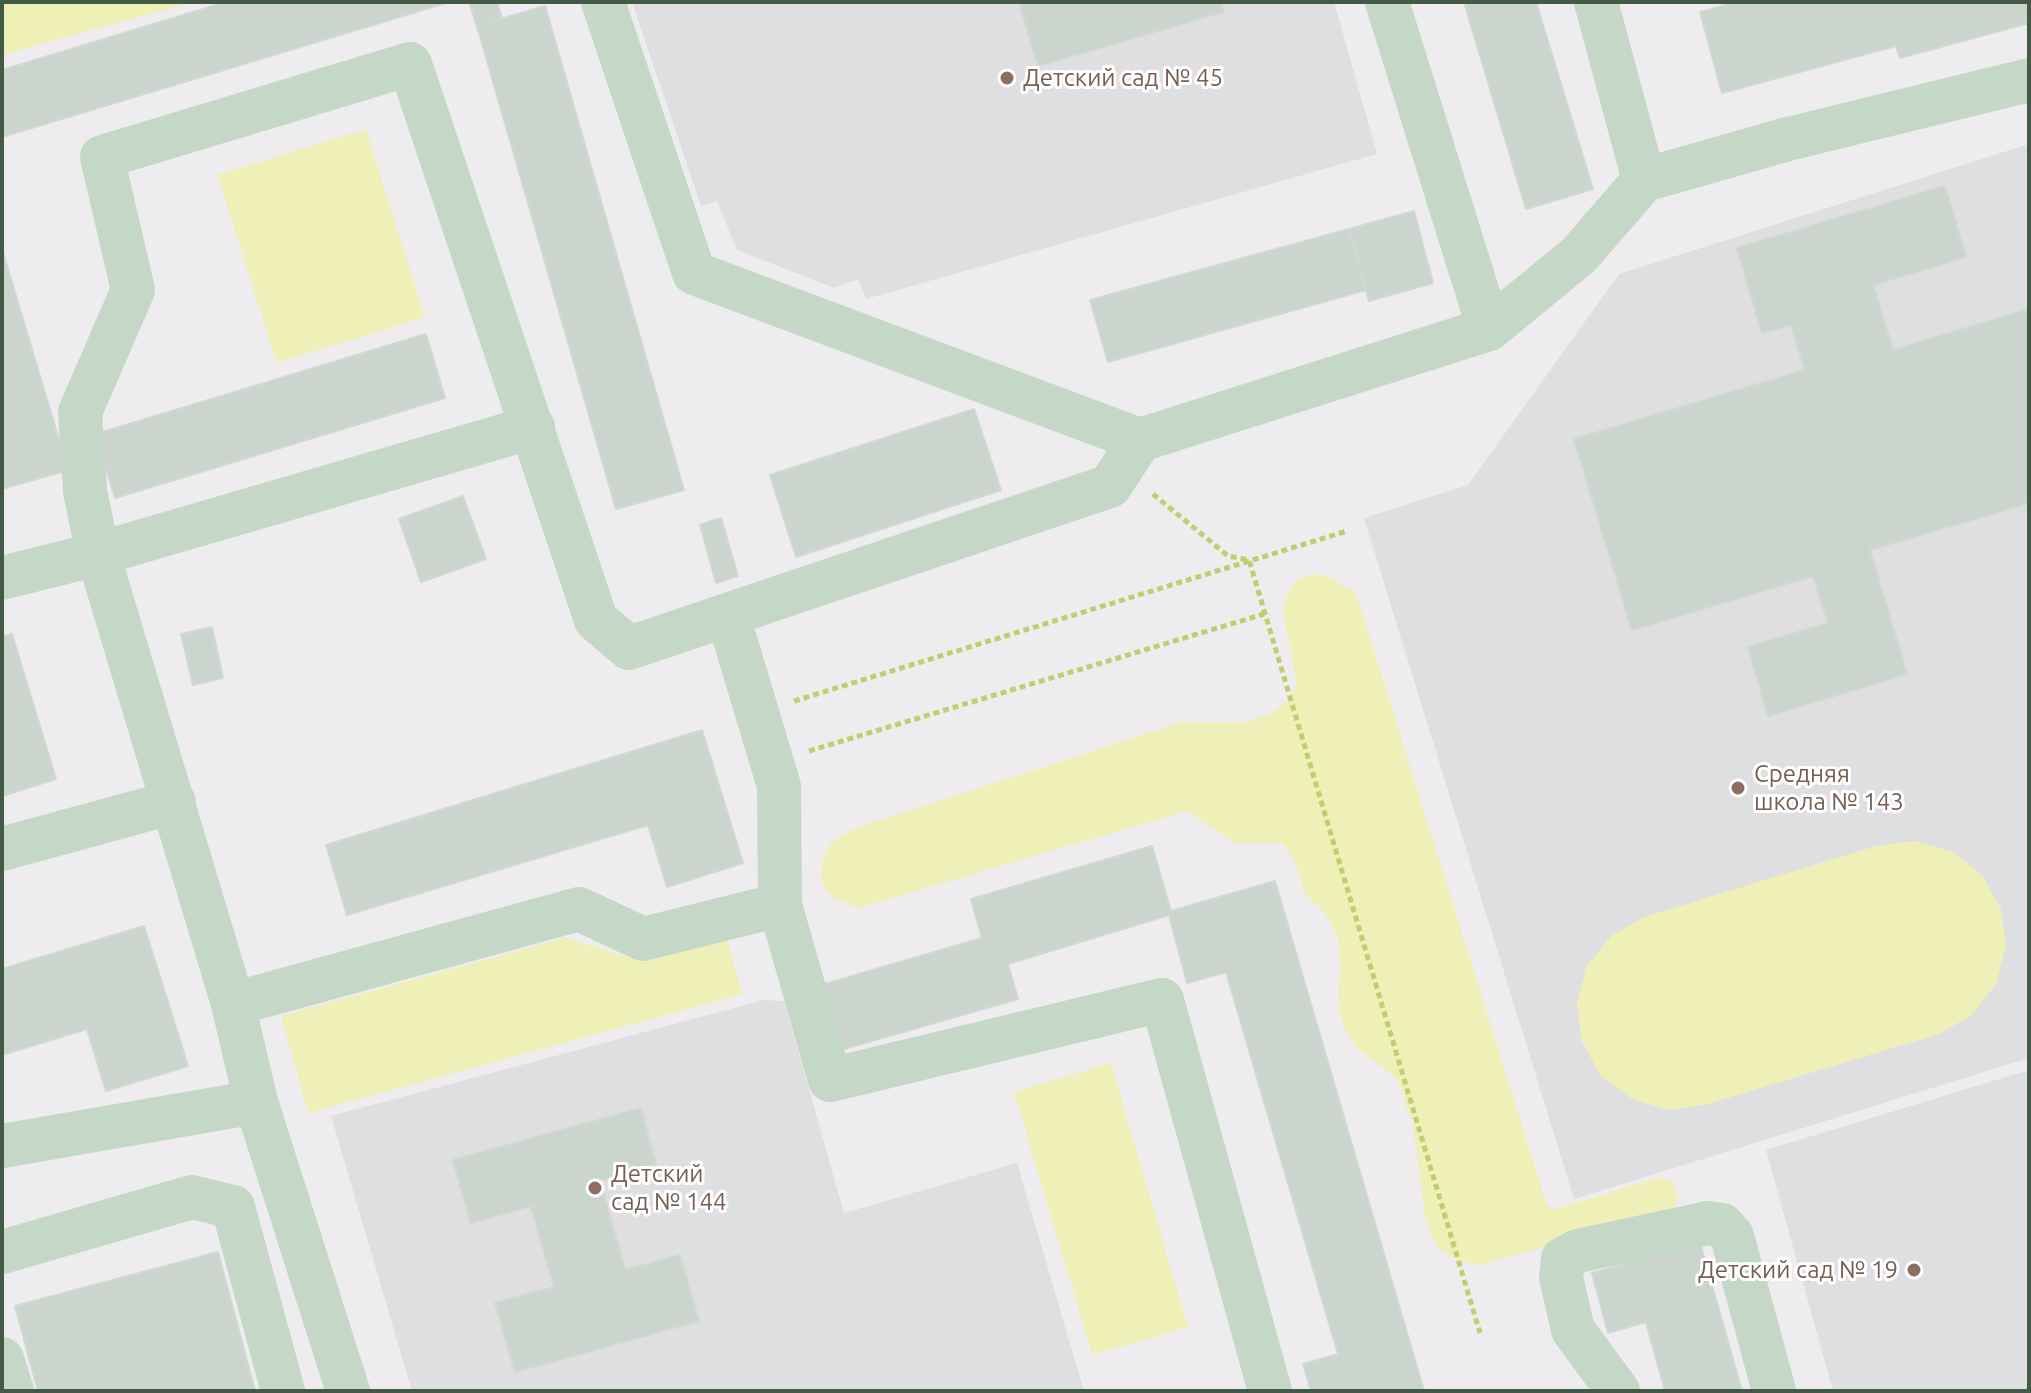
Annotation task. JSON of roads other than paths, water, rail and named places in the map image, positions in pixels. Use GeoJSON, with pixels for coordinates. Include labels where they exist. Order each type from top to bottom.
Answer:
{"type":"FeatureCollection","features":[{"type":"Feature","properties":{"kind":"lane"},"geometry":{"type":"LineString","coordinates":[[603,2],[694,273],[1131,454]]}},
{"type":"Feature","properties":{"kind":"lane"},"geometry":{"type":"LineString","coordinates":[[1387,2],[1489,329]]}},
{"type":"Feature","properties":{"kind":"lane"},"geometry":{"type":"LineString","coordinates":[[1596,2],[1644,180]]}},
{"type":"Feature","properties":{"kind":"lane"},"geometry":{"type":"LineString","coordinates":[[348,1391],[256,1102],[233,1004],[98,554],[85,491],[80,412],[133,290],[102,157],[410,64],[596,620],[629,648],[1110,486],[1131,454],[1489,329],[1579,255],[1644,180],[1788,139],[2029,80]]}},
{"type":"Feature","properties":{"kind":"lane"},"geometry":{"type":"LineString","coordinates":[[2,578],[98,554],[533,427]]}},
{"type":"Feature","properties":{"kind":"lane"},"geometry":{"type":"LineString","coordinates":[[728,616],[779,786],[780,905],[830,1080],[1162,1000],[1270,1391]]}},
{"type":"Feature","properties":{"kind":"lane"},"geometry":{"type":"LineString","coordinates":[[2,849],[174,802]]}},
{"type":"Feature","properties":{"kind":"lane"},"geometry":{"type":"LineString","coordinates":[[233,1004],[579,909],[643,939],[780,905]]}},
{"type":"Feature","properties":{"kind":"lane"},"geometry":{"type":"LineString","coordinates":[[2,1146],[256,1102]]}},
{"type":"Feature","properties":{"kind":"lane"},"geometry":{"type":"LineString","coordinates":[[2,1252],[192,1197],[233,1207],[283,1391]]}},
{"type":"Feature","properties":{"kind":"lane"},"geometry":{"type":"LineString","coordinates":[[1618,1391],[1573,1330],[1561,1277],[1563,1259],[1578,1251],[1708,1223],[1722,1225],[1732,1236],[1774,1391]]}},
{"type":"Feature","properties":{"kind":"lane"},"geometry":{"type":"LineString","coordinates":[[2,1359],[12,1391]]}},
{"type":"Feature","properties":{"kind":"place","name":"Детский сад № 45"},"geometry":{"type":"Point","coordinates":[1007,78]}},
{"type":"Feature","properties":{"kind":"place","name":"Средняя школа № 143"},"geometry":{"type":"Point","coordinates":[1738,788]}},
{"type":"Feature","properties":{"kind":"place","name":"Детский сад № 144"},"geometry":{"type":"Point","coordinates":[595,1188]}},
{"type":"Feature","properties":{"kind":"place","name":"Детский сад № 19"},"geometry":{"type":"Point","coordinates":[1914,1270]}}]}
